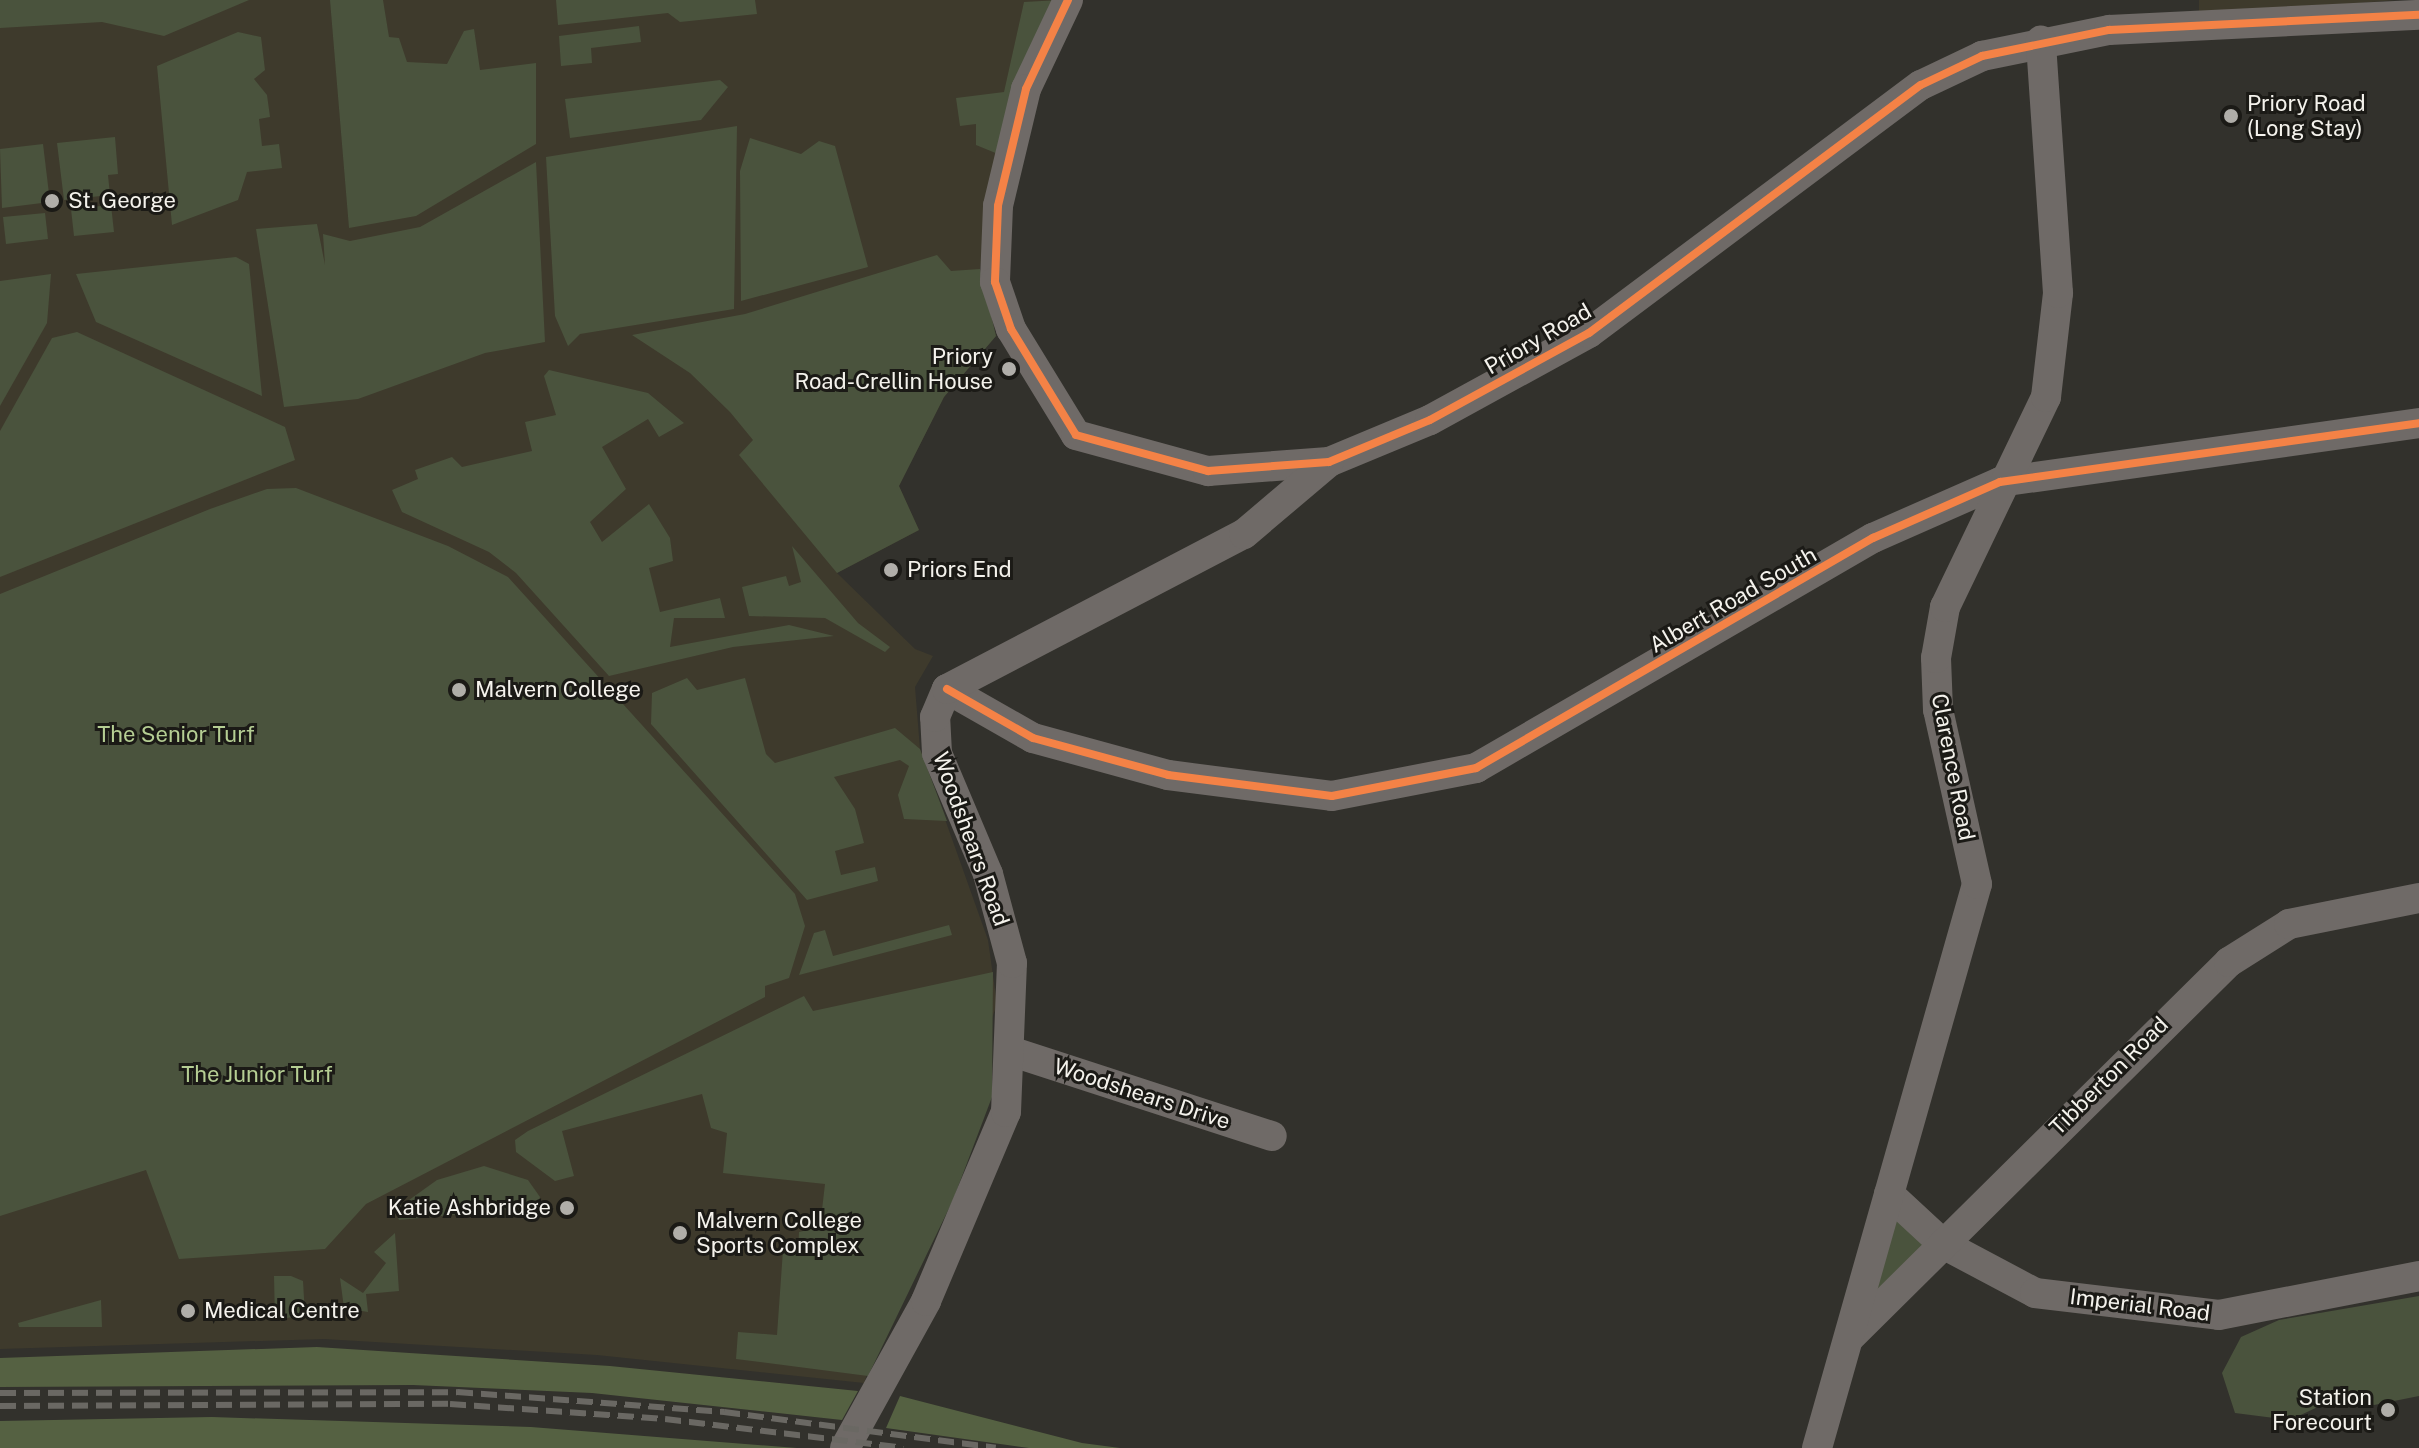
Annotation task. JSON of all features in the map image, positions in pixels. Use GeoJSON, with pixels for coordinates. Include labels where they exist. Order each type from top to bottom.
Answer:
{"type":"FeatureCollection","features":[{"type":"Feature","properties":{"kind":"street","name":"Priory Road"},"geometry":{"type":"LineString","coordinates":[[1068,0],[1028,83],[998,206],[995,282],[1011,329],[1076,435],[1208,471],[1329,462],[1430,420],[1589,333],[1921,85],[1982,56],[2041,41],[2419,15]]}},
{"type":"Feature","properties":{"kind":"street","name":"Clarence Road"},"geometry":{"type":"LineString","coordinates":[[1817,1448],[1977,884],[1938,710],[1936,658],[1945,607],[2000,482],[2046,397],[2058,293],[2041,41]]}},
{"type":"Feature","properties":{"kind":"street","name":"Albert Road South"},"geometry":{"type":"LineString","coordinates":[[947,689],[1033,738],[1168,775],[1332,796],[1476,768],[1873,538],[2000,482],[2419,423]]}},
{"type":"Feature","properties":{"kind":"street"},"geometry":{"type":"LineString","coordinates":[[947,689],[1244,534],[1329,462]]}},
{"type":"Feature","properties":{"kind":"street","name":"Woodshears Road"},"geometry":{"type":"LineString","coordinates":[[845,1448],[970,1205],[1006,1112],[1013,1052],[1006,934],[937,753],[935,717],[947,689]]}},
{"type":"Feature","properties":{"kind":"street","name":"Tibberton Road"},"geometry":{"type":"LineString","coordinates":[[1849,1338],[2229,962],[2289,924],[2419,898]]}},
{"type":"Feature","properties":{"kind":"street","name":"Woodshears Drive"},"geometry":{"type":"LineString","coordinates":[[1013,1052],[1272,1136]]}},
{"type":"Feature","properties":{"kind":"street","name":"Imperial Road"},"geometry":{"type":"LineString","coordinates":[[1889,1194],[1943,1244],[2035,1293],[2219,1315],[2419,1276]]}},
{"type":"Feature","properties":{"kind":"shaded area","name":"Malvern College"},"geometry":{"type":"Polygon","coordinates":[[[0,0],[1060,0],[989,189],[980,269],[996,336],[944,397],[899,486],[919,530],[837,573],[915,649],[933,656],[915,687],[920,749],[988,940],[997,1004],[864,1383],[597,1355],[324,1339],[0,1349],[0,0]]]}},
{"type":"Feature","properties":{"kind":"shaded area"},"geometry":{"type":"Polygon","coordinates":[[[2199,0],[2395,0],[2199,17],[2199,0]]]}},
{"type":"Feature","properties":{"kind":"green space"},"geometry":{"type":"Polygon","coordinates":[[[0,0],[249,0],[164,36],[102,22],[0,28],[0,0]]]}},
{"type":"Feature","properties":{"kind":"green space"},"geometry":{"type":"Polygon","coordinates":[[[330,0],[383,0],[389,37],[399,38],[407,62],[447,64],[464,31],[474,29],[480,70],[536,63],[536,144],[416,216],[349,228],[330,0]]]}},
{"type":"Feature","properties":{"kind":"green space"},"geometry":{"type":"Polygon","coordinates":[[[556,0],[755,0],[757,14],[680,22],[668,13],[558,25],[556,0]]]}},
{"type":"Feature","properties":{"kind":"green space"},"geometry":{"type":"Polygon","coordinates":[[[1060,0],[998,154],[976,145],[976,124],[960,126],[956,98],[1004,92],[1024,2],[1060,0]]]}},
{"type":"Feature","properties":{"kind":"green space"},"geometry":{"type":"Polygon","coordinates":[[[639,26],[641,42],[591,48],[592,63],[561,66],[559,36],[639,26]]]}},
{"type":"Feature","properties":{"kind":"green space"},"geometry":{"type":"Polygon","coordinates":[[[238,32],[261,37],[265,70],[254,79],[267,95],[270,117],[259,119],[262,146],[279,144],[282,168],[247,172],[238,200],[172,225],[157,66],[238,32]]]}},
{"type":"Feature","properties":{"kind":"green space"},"geometry":{"type":"Polygon","coordinates":[[[720,80],[728,87],[701,120],[570,138],[565,99],[720,80]]]}},
{"type":"Feature","properties":{"kind":"green space"},"geometry":{"type":"Polygon","coordinates":[[[737,126],[734,309],[580,334],[568,346],[555,316],[546,157],[737,126]]]}},
{"type":"Feature","properties":{"kind":"green space"},"geometry":{"type":"Polygon","coordinates":[[[115,137],[118,174],[108,175],[110,195],[64,200],[57,143],[115,137]]]}},
{"type":"Feature","properties":{"kind":"green space"},"geometry":{"type":"Polygon","coordinates":[[[750,138],[801,154],[819,141],[835,146],[868,267],[741,301],[740,171],[750,138]]]}},
{"type":"Feature","properties":{"kind":"green space"},"geometry":{"type":"Polygon","coordinates":[[[43,144],[50,202],[2,208],[0,149],[43,144]]]}},
{"type":"Feature","properties":{"kind":"green space"},"geometry":{"type":"Polygon","coordinates":[[[536,162],[545,342],[485,353],[358,399],[284,407],[256,229],[317,224],[325,265],[323,234],[350,241],[420,227],[536,162]]]}},
{"type":"Feature","properties":{"kind":"green space"},"geometry":{"type":"Polygon","coordinates":[[[111,205],[114,232],[74,236],[71,209],[111,205]]]}},
{"type":"Feature","properties":{"kind":"green space"},"geometry":{"type":"Polygon","coordinates":[[[45,213],[48,239],[6,244],[3,217],[45,213]]]}},
{"type":"Feature","properties":{"kind":"green space"},"geometry":{"type":"Polygon","coordinates":[[[937,255],[951,271],[980,269],[996,336],[944,397],[899,486],[919,530],[837,573],[739,455],[753,440],[730,412],[690,373],[632,335],[745,314],[937,255]]]}},
{"type":"Feature","properties":{"kind":"green space"},"geometry":{"type":"Polygon","coordinates":[[[236,257],[249,264],[262,396],[96,322],[76,274],[236,257]]]}},
{"type":"Feature","properties":{"kind":"green space"},"geometry":{"type":"Polygon","coordinates":[[[51,274],[47,323],[0,406],[0,281],[51,274]]]}},
{"type":"Feature","properties":{"kind":"green space"},"geometry":{"type":"Polygon","coordinates":[[[77,332],[285,427],[295,460],[0,577],[0,431],[52,338],[77,332]]]}},
{"type":"Feature","properties":{"kind":"green space"},"geometry":{"type":"Polygon","coordinates":[[[549,370],[648,393],[684,423],[659,437],[648,419],[602,447],[626,489],[590,522],[602,542],[649,504],[670,538],[673,561],[649,568],[660,612],[720,598],[725,618],[674,618],[670,647],[789,625],[834,636],[733,647],[609,676],[516,573],[489,552],[402,512],[392,490],[418,479],[415,470],[452,457],[462,467],[532,451],[525,422],[556,415],[544,376],[549,370]]]}},
{"type":"Feature","properties":{"kind":"green space"},"geometry":{"type":"Polygon","coordinates":[[[296,488],[448,546],[508,577],[795,894],[805,926],[789,978],[765,986],[765,997],[366,1204],[325,1249],[179,1259],[146,1170],[0,1216],[0,594],[210,509],[267,489],[296,488]]]}},
{"type":"Feature","properties":{"kind":"green space"},"geometry":{"type":"Polygon","coordinates":[[[792,546],[858,623],[890,647],[885,652],[825,618],[749,616],[742,587],[786,576],[789,586],[801,582],[792,546]]]}},
{"type":"Feature","properties":{"kind":"green space"},"geometry":{"type":"Polygon","coordinates":[[[687,678],[697,690],[745,678],[766,754],[775,763],[895,728],[920,749],[947,821],[904,819],[898,795],[909,766],[900,760],[834,777],[855,809],[864,843],[835,851],[841,875],[875,867],[878,881],[807,900],[651,724],[652,693],[687,678]]]}},
{"type":"Feature","properties":{"kind":"green space"},"geometry":{"type":"Polygon","coordinates":[[[949,925],[952,935],[799,975],[814,933],[825,930],[833,956],[949,925]]]}},
{"type":"Feature","properties":{"kind":"green space"},"geometry":{"type":"Polygon","coordinates":[[[993,972],[992,1097],[953,1200],[868,1376],[736,1359],[738,1332],[777,1335],[783,1250],[798,1251],[799,1232],[820,1227],[825,1184],[723,1173],[727,1133],[711,1128],[702,1094],[562,1131],[574,1176],[555,1181],[516,1152],[515,1140],[528,1131],[804,996],[813,1011],[993,972]]]}},
{"type":"Feature","properties":{"kind":"green space"},"geometry":{"type":"Polygon","coordinates":[[[484,1166],[528,1180],[540,1197],[537,1207],[399,1220],[395,1210],[437,1180],[484,1166]]]}},
{"type":"Feature","properties":{"kind":"green space"},"geometry":{"type":"Polygon","coordinates":[[[1893,1211],[1927,1244],[1874,1293],[1893,1211]]]}},
{"type":"Feature","properties":{"kind":"green space"},"geometry":{"type":"Polygon","coordinates":[[[395,1233],[399,1291],[366,1294],[368,1312],[344,1308],[340,1278],[363,1293],[386,1263],[374,1252],[395,1233]]]}},
{"type":"Feature","properties":{"kind":"green space"},"geometry":{"type":"Polygon","coordinates":[[[274,1276],[291,1276],[303,1281],[305,1315],[275,1320],[274,1276]]]}},
{"type":"Feature","properties":{"kind":"green space"},"geometry":{"type":"Polygon","coordinates":[[[2419,1296],[2419,1396],[2374,1405],[2337,1398],[2290,1420],[2235,1413],[2222,1373],[2241,1337],[2279,1320],[2419,1296]]]}},
{"type":"Feature","properties":{"kind":"green space"},"geometry":{"type":"Polygon","coordinates":[[[101,1300],[102,1327],[19,1327],[18,1323],[101,1300]]]}},
{"type":"Feature","properties":{"kind":"green space"},"geometry":{"type":"Polygon","coordinates":[[[317,1347],[610,1366],[858,1391],[842,1420],[592,1393],[413,1385],[0,1387],[0,1358],[317,1347]]]}},
{"type":"Feature","properties":{"kind":"green space"},"geometry":{"type":"Polygon","coordinates":[[[900,1396],[1082,1443],[1120,1448],[1029,1448],[886,1428],[900,1396]]]}},
{"type":"Feature","properties":{"kind":"green space"},"geometry":{"type":"Polygon","coordinates":[[[212,1417],[531,1427],[797,1448],[0,1448],[0,1421],[212,1417]]]}},
{"type":"Feature","properties":{"kind":"railway"},"geometry":{"type":"LineString","coordinates":[[0,1393],[457,1392],[724,1412],[996,1448]]}},
{"type":"Feature","properties":{"kind":"railway"},"geometry":{"type":"LineString","coordinates":[[0,1406],[450,1404],[665,1419],[903,1448]]}},
{"type":"Feature","properties":{"kind":"cycle path"},"geometry":{"type":"LineString","coordinates":[[1068,0],[1026,89],[998,206],[995,282],[1011,329],[1076,435],[1208,471],[1329,462],[1430,420],[1589,333],[1921,85],[1982,56],[2109,30],[2419,15]]}},
{"type":"Feature","properties":{"kind":"cycle path"},"geometry":{"type":"LineString","coordinates":[[947,689],[1033,738],[1168,775],[1332,796],[1476,768],[1873,538],[2000,482],[2419,423]]}},
{"type":"Feature","properties":{"kind":"place","name":"Priory Road (Long Stay)"},"geometry":{"type":"Point","coordinates":[2231,116]}},
{"type":"Feature","properties":{"kind":"place","name":"St. George"},"geometry":{"type":"Point","coordinates":[52,201]}},
{"type":"Feature","properties":{"kind":"place","name":"Priory Road-Crellin House"},"geometry":{"type":"Point","coordinates":[1009,369]}},
{"type":"Feature","properties":{"kind":"place","name":"Priors End"},"geometry":{"type":"Point","coordinates":[891,570]}},
{"type":"Feature","properties":{"kind":"place","name":"Malvern College"},"geometry":{"type":"Point","coordinates":[459,690]}},
{"type":"Feature","properties":{"kind":"place","name":"Katie Ashbridge"},"geometry":{"type":"Point","coordinates":[567,1208]}},
{"type":"Feature","properties":{"kind":"place","name":"Malvern College Sports Complex"},"geometry":{"type":"Point","coordinates":[680,1233]}},
{"type":"Feature","properties":{"kind":"place","name":"Medical Centre"},"geometry":{"type":"Point","coordinates":[188,1311]}},
{"type":"Feature","properties":{"kind":"place","name":"Station Forecourt"},"geometry":{"type":"Point","coordinates":[2388,1410]}},
{"type":"Feature","properties":{"kind":"park label","name":"The Senior Turf"},"geometry":{"type":"Point","coordinates":[176,735]}},
{"type":"Feature","properties":{"kind":"park label","name":"The Junior Turf"},"geometry":{"type":"Point","coordinates":[257,1075]}}]}
